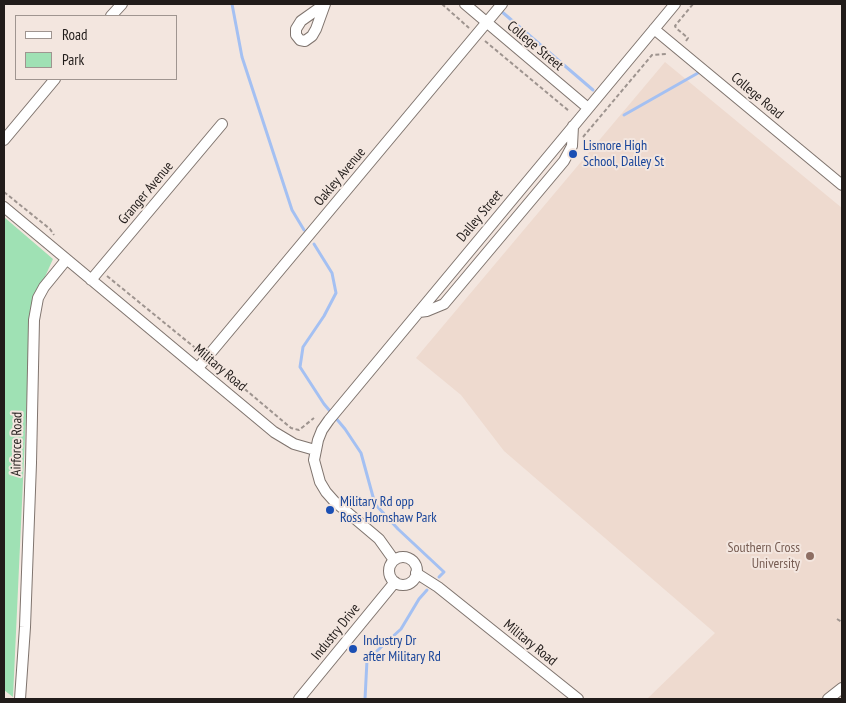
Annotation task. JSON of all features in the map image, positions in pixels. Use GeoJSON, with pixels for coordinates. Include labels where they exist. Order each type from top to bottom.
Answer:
{"type":"FeatureCollection","features":[{"type":"Feature","properties":{"kind":"street"},"geometry":{"type":"LineString","coordinates":[[112,15],[122,4]]}},
{"type":"Feature","properties":{"kind":"street","name":"College Street"},"geometry":{"type":"LineString","coordinates":[[464,4],[588,108]]}},
{"type":"Feature","properties":{"kind":"street","name":"Dalley Street"},"geometry":{"type":"LineString","coordinates":[[315,450],[318,440],[329,420],[675,4]]}},
{"type":"Feature","properties":{"kind":"street","name":"Oakley Avenue"},"geometry":{"type":"LineString","coordinates":[[198,368],[500,7]]}},
{"type":"Feature","properties":{"kind":"street","name":"College Road"},"geometry":{"type":"LineString","coordinates":[[654,29],[842,184]]}},
{"type":"Feature","properties":{"kind":"street"},"geometry":{"type":"LineString","coordinates":[[4,140],[54,80]]}},
{"type":"Feature","properties":{"kind":"street","name":"Granger Avenue"},"geometry":{"type":"LineString","coordinates":[[91,280],[222,124]]}},
{"type":"Feature","properties":{"kind":"street"},"geometry":{"type":"LineString","coordinates":[[419,312],[444,304],[564,161],[572,146],[573,126]]}},
{"type":"Feature","properties":{"kind":"street","name":"Military Road"},"geometry":{"type":"LineString","coordinates":[[4,207],[274,432],[294,444],[315,450]]}},
{"type":"Feature","properties":{"kind":"street","name":"Airforce Road"},"geometry":{"type":"LineString","coordinates":[[20,699],[25,628],[34,314],[38,298],[66,260]]}},
{"type":"Feature","properties":{"kind":"street"},"geometry":{"type":"LineString","coordinates":[[315,450],[316,472],[326,492],[379,539],[394,560]]}},
{"type":"Feature","properties":{"kind":"street"},"geometry":{"type":"LineString","coordinates":[[407,558],[414,564],[416,573],[410,582],[402,585],[392,579],[389,567],[394,560],[407,558]]}},
{"type":"Feature","properties":{"kind":"street","name":"Military Road"},"geometry":{"type":"LineString","coordinates":[[416,573],[438,587],[578,699]]}},
{"type":"Feature","properties":{"kind":"street","name":"Industry Drive"},"geometry":{"type":"LineString","coordinates":[[299,699],[395,582]]}},
{"type":"Feature","properties":{"kind":"street"},"geometry":{"type":"LineString","coordinates":[[828,699],[842,688]]}},
{"type":"Feature","properties":{"kind":"path"},"geometry":{"type":"LineString","coordinates":[[442,4],[469,28]]}},
{"type":"Feature","properties":{"kind":"path"},"geometry":{"type":"LineString","coordinates":[[686,41],[688,38],[675,26],[693,4]]}},
{"type":"Feature","properties":{"kind":"path"},"geometry":{"type":"LineString","coordinates":[[484,41],[569,111]]}},
{"type":"Feature","properties":{"kind":"path"},"geometry":{"type":"LineString","coordinates":[[105,274],[199,351]]}},
{"type":"Feature","properties":{"kind":"path"},"geometry":{"type":"LineString","coordinates":[[214,364],[290,428],[299,430],[314,418]]}},
{"type":"Feature","properties":{"kind":"path"},"geometry":{"type":"LineString","coordinates":[[837,619],[842,622]]}},
{"type":"Feature","properties":{"kind":"shaded area"},"geometry":{"type":"Polygon","coordinates":[[[665,62],[842,208],[842,699],[647,699],[715,633],[504,451],[461,395],[416,358],[665,62]]]}},
{"type":"Feature","properties":{"kind":"green space"},"geometry":{"type":"Polygon","coordinates":[[[4,217],[53,259],[31,308],[13,697],[4,690],[4,217]]]}},
{"type":"Feature","properties":{"kind":"waterway"},"geometry":{"type":"LineString","coordinates":[[232,4],[242,57],[292,210],[304,230]]}},
{"type":"Feature","properties":{"kind":"waterway"},"geometry":{"type":"LineString","coordinates":[[501,11],[593,90]]}},
{"type":"Feature","properties":{"kind":"waterway"},"geometry":{"type":"LineString","coordinates":[[624,115],[698,73]]}},
{"type":"Feature","properties":{"kind":"waterway"},"geometry":{"type":"LineString","coordinates":[[314,244],[332,273],[336,293],[324,316],[303,347],[300,367],[324,404],[345,429],[361,453],[375,504],[398,529],[444,572],[439,577]]}},
{"type":"Feature","properties":{"kind":"waterway"},"geometry":{"type":"LineString","coordinates":[[365,699],[367,660],[401,629],[419,599],[427,590]]}},
{"type":"Feature","properties":{"kind":"place","name":"Lismore High School, Dalley St"},"geometry":{"type":"Point","coordinates":[573,154]}},
{"type":"Feature","properties":{"kind":"place","name":"Military Rd opp Ross Hornshaw Park"},"geometry":{"type":"Point","coordinates":[330,510]}},
{"type":"Feature","properties":{"kind":"place","name":"Southern Cross University"},"geometry":{"type":"Point","coordinates":[810,556]}},
{"type":"Feature","properties":{"kind":"place","name":"Industry Dr after Military Rd"},"geometry":{"type":"Point","coordinates":[353,649]}}]}
